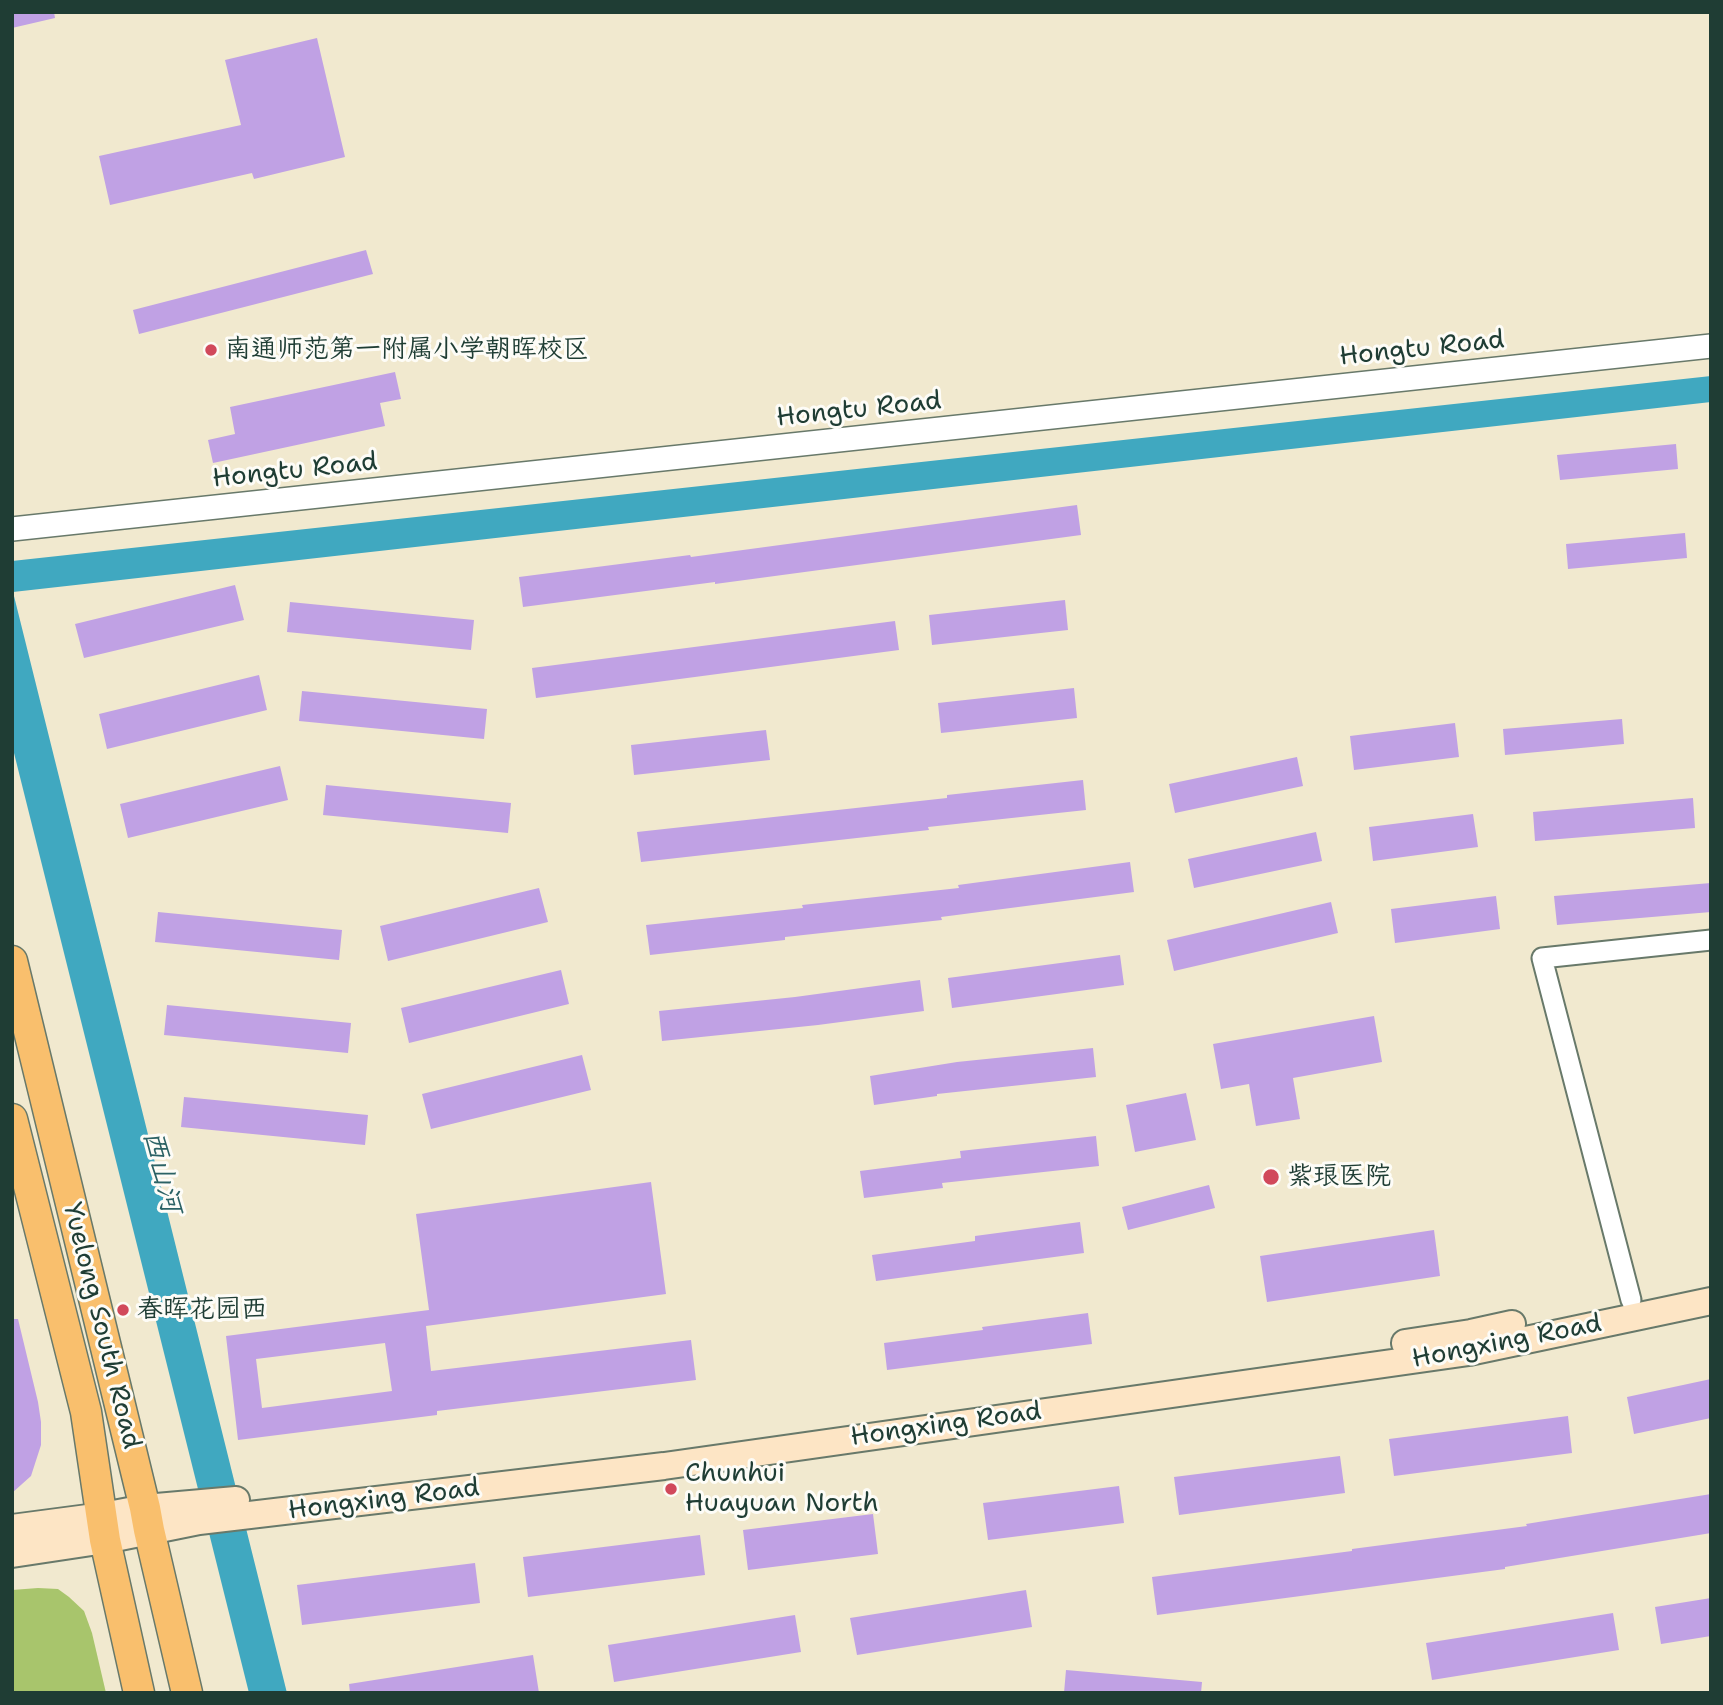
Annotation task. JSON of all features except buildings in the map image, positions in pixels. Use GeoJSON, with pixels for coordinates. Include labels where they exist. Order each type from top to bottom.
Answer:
{"type":"FeatureCollection","features":[{"type":"Feature","properties":{"kind":"main road","name":"Yuelong South Road"},"geometry":{"type":"LineString","coordinates":[[12,961],[187,1693]]}},
{"type":"Feature","properties":{"kind":"main road","name":"Yuelong South Road"},"geometry":{"type":"LineString","coordinates":[[12,1119],[86,1412],[104,1528],[139,1693]]}},
{"type":"Feature","properties":{"kind":"main road","name":"Hongxing Road"},"geometry":{"type":"LineString","coordinates":[[248,1507],[802,1432],[1471,1333],[1711,1284]]}},
{"type":"Feature","properties":{"kind":"main road","name":"Hongxing Road"},"geometry":{"type":"LineString","coordinates":[[12,1554],[104,1528],[196,1512],[664,1466],[1469,1352],[1711,1301]]}},
{"type":"Feature","properties":{"kind":"main road","name":"Hongxing Road"},"geometry":{"type":"LineString","coordinates":[[12,1528],[104,1528]]}},
{"type":"Feature","properties":{"kind":"street","name":"Hongtu Road"},"geometry":{"type":"LineString","coordinates":[[12,529],[1711,346]]}},
{"type":"Feature","properties":{"kind":"street"},"geometry":{"type":"LineString","coordinates":[[1631,1300],[1542,958],[1711,940]]}},
{"type":"Feature","properties":{"kind":"green space"},"geometry":{"type":"Polygon","coordinates":[[[58,1589],[84,1611],[106,1693],[12,1693],[12,1590],[58,1589]]]}},
{"type":"Feature","properties":{"kind":"water"},"geometry":{"type":"Polygon","coordinates":[[[1711,376],[1711,402],[13,592],[287,1693],[249,1693],[12,745],[12,561],[1711,376]]]}},
{"type":"Feature","properties":{"kind":"place","name":"南通师范第一附属小学朝晖校区"},"geometry":{"type":"Point","coordinates":[211,350]}},
{"type":"Feature","properties":{"kind":"place","name":"紫琅医院"},"geometry":{"type":"Point","coordinates":[1271,1177]}},
{"type":"Feature","properties":{"kind":"place","name":"春晖花园西"},"geometry":{"type":"Point","coordinates":[123,1310]}},
{"type":"Feature","properties":{"kind":"place","name":"Chunhui Huayuan North"},"geometry":{"type":"Point","coordinates":[671,1489]}},
{"type":"Feature","properties":{"kind":"water label","name":"西山河"},"geometry":{"type":"Point","coordinates":[161,1172]}}]}
